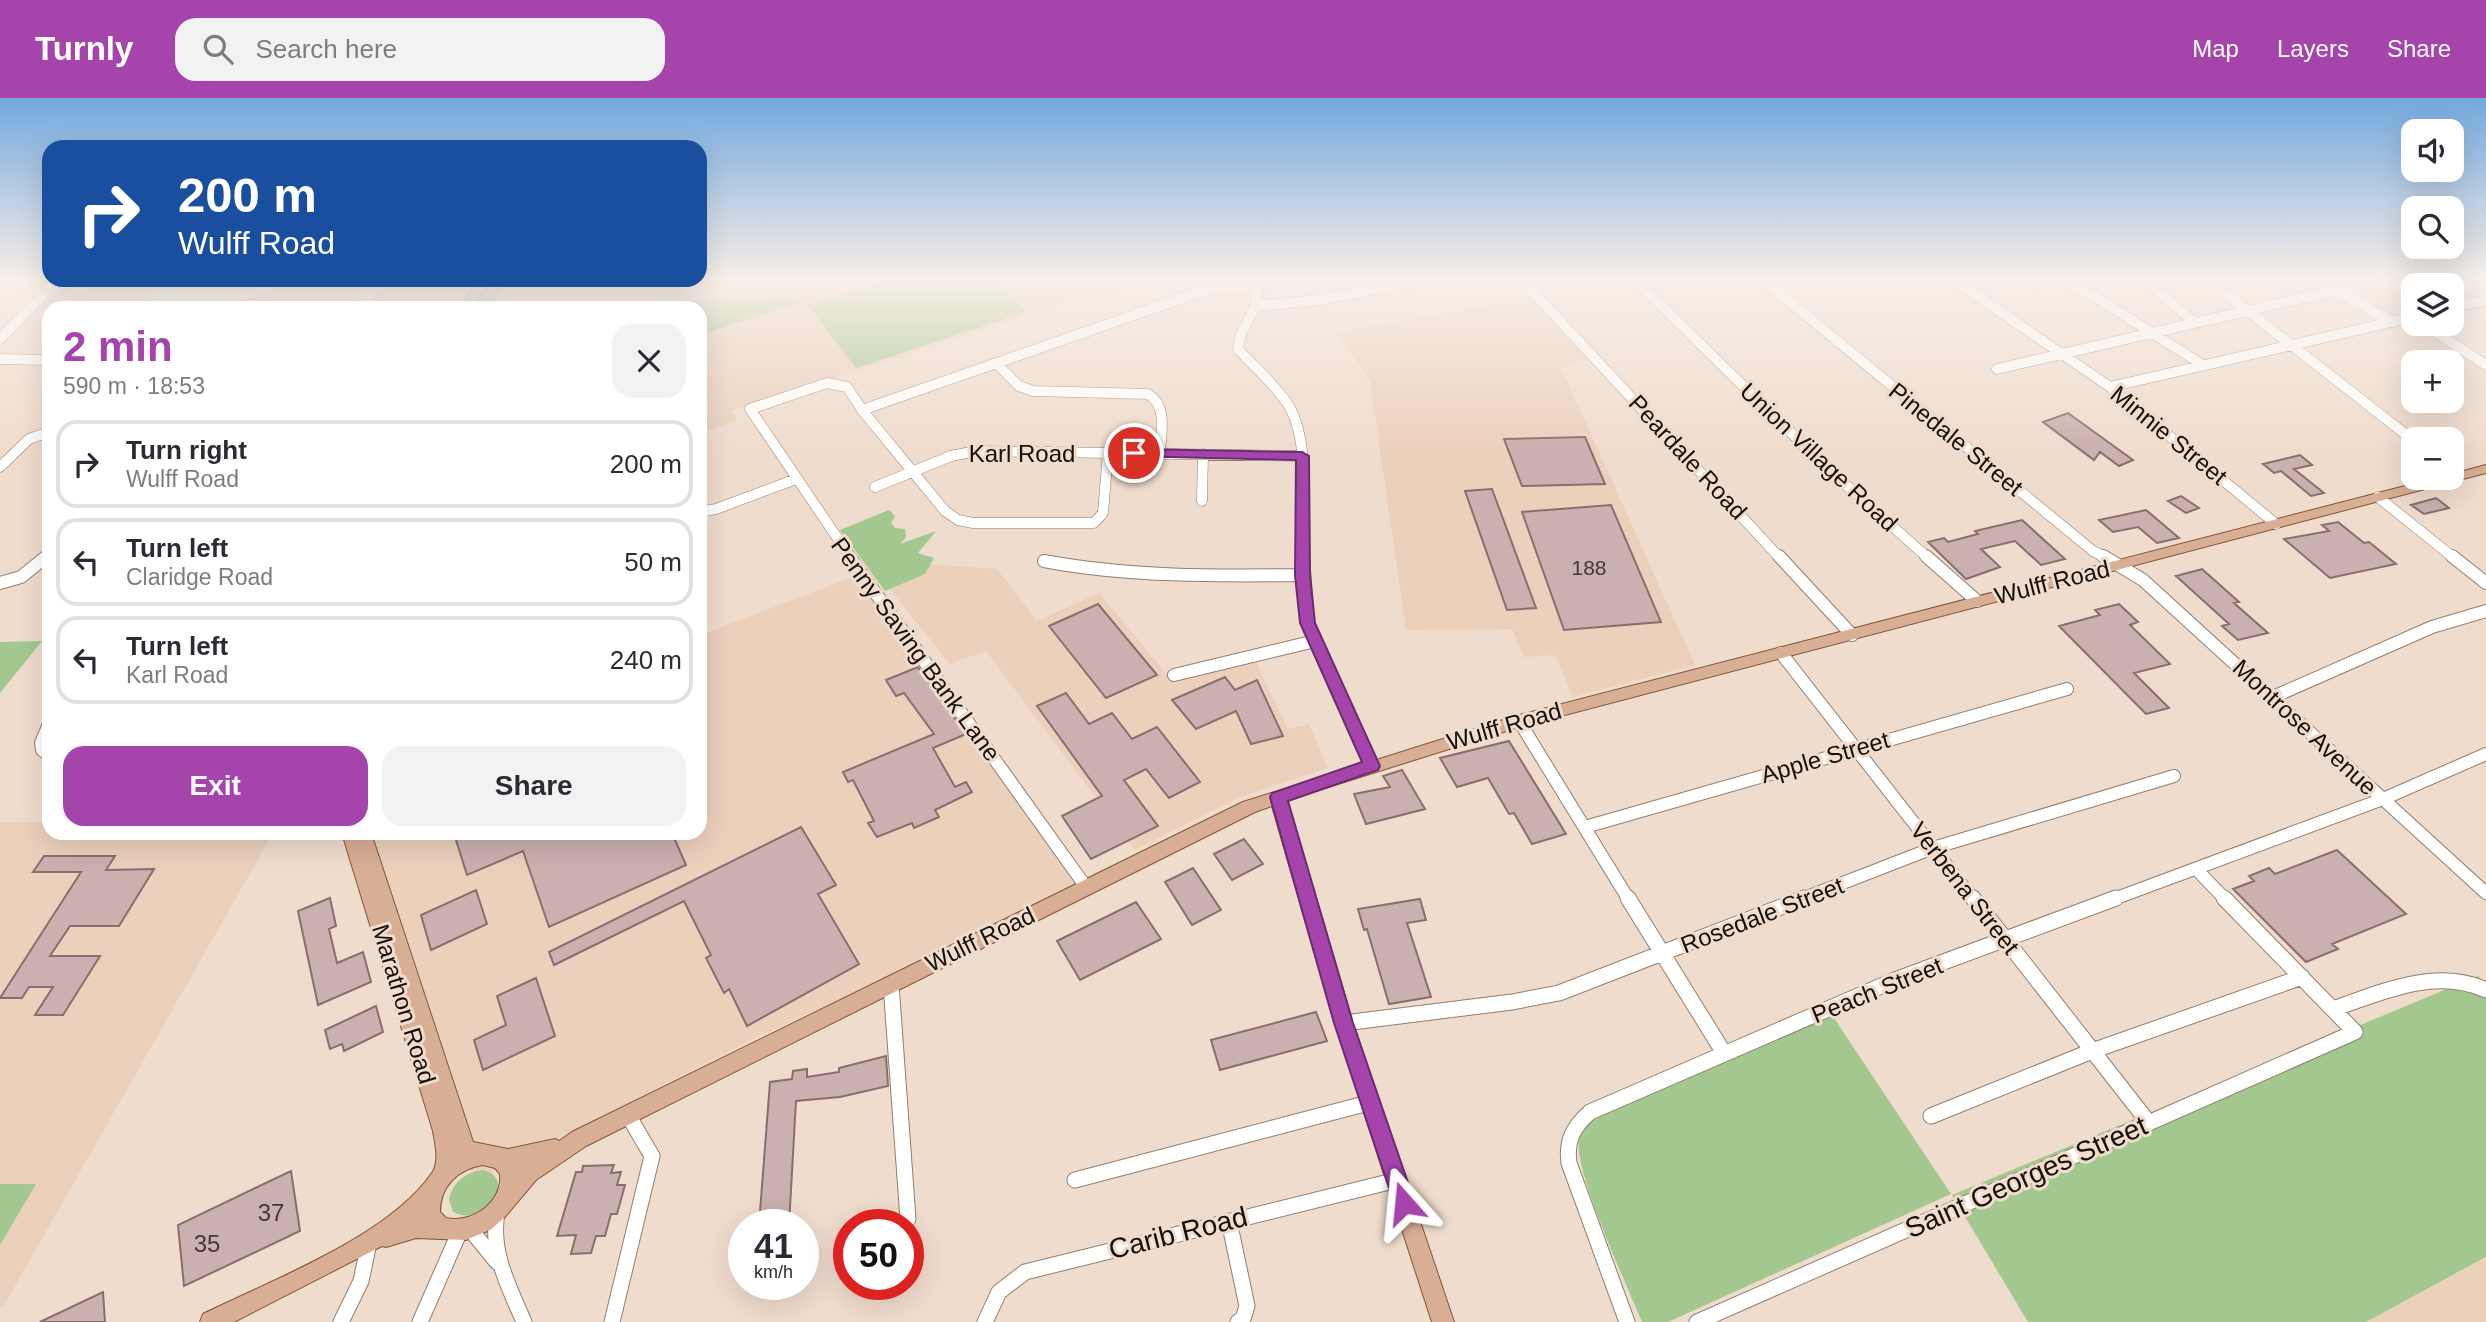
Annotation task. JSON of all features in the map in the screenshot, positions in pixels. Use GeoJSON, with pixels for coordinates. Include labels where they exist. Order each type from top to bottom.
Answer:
{"type":"FeatureCollection","features":[{"type":"Feature","properties":{"kind":"main road","name":"Wulff Road"},"geometry":{"type":"LineString","coordinates":[[2464,471],[2486,469]]}},
{"type":"Feature","properties":{"kind":"main road","name":"Wulff Road"},"geometry":{"type":"LineString","coordinates":[[486,1155],[508,1159],[532,1155],[579,1139],[1249,807],[1519,721],[2401,490]]}},
{"type":"Feature","properties":{"kind":"main road"},"geometry":{"type":"LineString","coordinates":[[1278,797],[1344,1023],[1443,1322]]}},
{"type":"Feature","properties":{"kind":"main road","name":"Marathon Road"},"geometry":{"type":"LineString","coordinates":[[352,840],[443,1131],[447,1158],[440,1178]]}},
{"type":"Feature","properties":{"kind":"main road","name":"Marathon Road"},"geometry":{"type":"LineString","coordinates":[[365,840],[460,1139],[466,1150],[486,1155]]}},
{"type":"Feature","properties":{"kind":"main road","name":"Wulff Road"},"geometry":{"type":"LineString","coordinates":[[501,1206],[529,1173],[579,1139]]}},
{"type":"Feature","properties":{"kind":"main road"},"geometry":{"type":"LineString","coordinates":[[211,1322],[369,1243],[416,1228],[459,1230],[501,1206],[511,1175],[508,1166],[500,1159],[486,1155],[457,1163],[406,1216],[369,1243]]}},
{"type":"Feature","properties":{"kind":"main road"},"geometry":{"type":"LineString","coordinates":[[440,1178],[431,1193],[430,1216],[459,1230]]}},
{"type":"Feature","properties":{"kind":"street"},"geometry":{"type":"LineString","coordinates":[[1069,337],[862,411],[945,511],[958,520],[988,524],[1087,525],[1100,519],[1103,513],[1108,453]]}},
{"type":"Feature","properties":{"kind":"street"},"geometry":{"type":"LineString","coordinates":[[1240,337],[1238,349],[1296,416],[1302,456],[1303,575],[1308,623],[1372,766]]}},
{"type":"Feature","properties":{"kind":"street","name":"Peardale Road"},"geometry":{"type":"LineString","coordinates":[[1575,337],[1852,635]]}},
{"type":"Feature","properties":{"kind":"street","name":"Union Village Road"},"geometry":{"type":"LineString","coordinates":[[1693,337],[1828,469],[1977,601]]}},
{"type":"Feature","properties":{"kind":"street","name":"Pinedale Street"},"geometry":{"type":"LineString","coordinates":[[1833,337],[2093,551],[2120,565]]}},
{"type":"Feature","properties":{"kind":"street","name":"Minnie Street"},"geometry":{"type":"LineString","coordinates":[[2038,337],[2110,387],[2276,524]]}},
{"type":"Feature","properties":{"kind":"street"},"geometry":{"type":"LineString","coordinates":[[1997,369],[2135,337]]}},
{"type":"Feature","properties":{"kind":"street"},"geometry":{"type":"LineString","coordinates":[[2159,337],[2203,365]]}},
{"type":"Feature","properties":{"kind":"street"},"geometry":{"type":"LineString","coordinates":[[2279,337],[2401,431]]}},
{"type":"Feature","properties":{"kind":"street"},"geometry":{"type":"LineString","coordinates":[[2110,387],[2328,337]]}},
{"type":"Feature","properties":{"kind":"street"},"geometry":{"type":"LineString","coordinates":[[2443,337],[2486,365]]}},
{"type":"Feature","properties":{"kind":"street"},"geometry":{"type":"LineString","coordinates":[[0,359],[42,360]]}},
{"type":"Feature","properties":{"kind":"street"},"geometry":{"type":"LineString","coordinates":[[997,364],[1012,381],[1026,389],[1155,396],[1161,406],[1160,453]]}},
{"type":"Feature","properties":{"kind":"street","name":"Penny Saving Bank Lane"},"geometry":{"type":"LineString","coordinates":[[862,411],[847,387],[827,383],[750,409],[796,479],[1086,887]]}},
{"type":"Feature","properties":{"kind":"street"},"geometry":{"type":"LineString","coordinates":[[0,467],[29,439],[42,434]]}},
{"type":"Feature","properties":{"kind":"street","name":"Karl Road"},"geometry":{"type":"LineString","coordinates":[[875,487],[951,456],[976,451],[1302,456]]}},
{"type":"Feature","properties":{"kind":"street"},"geometry":{"type":"LineString","coordinates":[[1202,501],[1203,454]]}},
{"type":"Feature","properties":{"kind":"street"},"geometry":{"type":"LineString","coordinates":[[707,511],[796,479]]}},
{"type":"Feature","properties":{"kind":"street"},"geometry":{"type":"LineString","coordinates":[[2378,497],[2486,583]]}},
{"type":"Feature","properties":{"kind":"street"},"geometry":{"type":"LineString","coordinates":[[0,583],[16,580],[42,560]]}},
{"type":"Feature","properties":{"kind":"street"},"geometry":{"type":"LineString","coordinates":[[1044,561],[1097,571],[1231,576],[1303,575]]}},
{"type":"Feature","properties":{"kind":"street","name":"Montrose Avenue"},"geometry":{"type":"LineString","coordinates":[[2120,565],[2143,580],[2486,893]]}},
{"type":"Feature","properties":{"kind":"street"},"geometry":{"type":"LineString","coordinates":[[2273,697],[2432,626],[2486,611]]}},
{"type":"Feature","properties":{"kind":"street"},"geometry":{"type":"LineString","coordinates":[[1174,675],[1315,641]]}},
{"type":"Feature","properties":{"kind":"street","name":"Verbena Street"},"geometry":{"type":"LineString","coordinates":[[1780,653],[2149,1123]]}},
{"type":"Feature","properties":{"kind":"street","name":"Apple Street"},"geometry":{"type":"LineString","coordinates":[[1585,827],[2067,689]]}},
{"type":"Feature","properties":{"kind":"street"},"geometry":{"type":"LineString","coordinates":[[1519,721],[1724,1053]]}},
{"type":"Feature","properties":{"kind":"street","name":"Peach Street"},"geometry":{"type":"LineString","coordinates":[[1627,1322],[1569,1163],[1569,1137],[1580,1120],[1603,1105],[1895,980],[2383,799],[2486,754]]}},
{"type":"Feature","properties":{"kind":"street","name":"Rosedale Street"},"geometry":{"type":"LineString","coordinates":[[1344,1023],[1512,1003],[1559,993],[1933,848],[2174,776]]}},
{"type":"Feature","properties":{"kind":"street"},"geometry":{"type":"LineString","coordinates":[[2197,870],[2333,1009],[2403,987],[2439,980],[2462,979],[2486,990]]}},
{"type":"Feature","properties":{"kind":"street"},"geometry":{"type":"LineString","coordinates":[[1931,1116],[2092,1051],[2302,977]]}},
{"type":"Feature","properties":{"kind":"street"},"geometry":{"type":"LineString","coordinates":[[891,984],[907,1209]]}},
{"type":"Feature","properties":{"kind":"street","name":"Saint Georges Street"},"geometry":{"type":"LineString","coordinates":[[1697,1322],[2355,1032],[2333,1009]]}},
{"type":"Feature","properties":{"kind":"street"},"geometry":{"type":"LineString","coordinates":[[1075,1180],[1372,1102]]}},
{"type":"Feature","properties":{"kind":"street"},"geometry":{"type":"LineString","coordinates":[[612,1322],[652,1156],[628,1115]]}},
{"type":"Feature","properties":{"kind":"street","name":"Carib Road"},"geometry":{"type":"LineString","coordinates":[[985,1322],[991,1303],[1005,1283],[1025,1272],[1397,1180]]}},
{"type":"Feature","properties":{"kind":"street"},"geometry":{"type":"LineString","coordinates":[[501,1206],[494,1229],[503,1271],[524,1322]]}},
{"type":"Feature","properties":{"kind":"street"},"geometry":{"type":"LineString","coordinates":[[1228,1221],[1247,1306],[1243,1319],[1238,1322]]}},
{"type":"Feature","properties":{"kind":"street"},"geometry":{"type":"LineString","coordinates":[[420,1322],[459,1230],[503,1271]]}},
{"type":"Feature","properties":{"kind":"street"},"geometry":{"type":"LineString","coordinates":[[341,1322],[361,1281],[369,1243]]}},
{"type":"Feature","properties":{"kind":"shaded area"},"geometry":{"type":"Polygon","coordinates":[[[707,337],[961,337],[732,411],[738,421],[707,431],[707,337]]]}},
{"type":"Feature","properties":{"kind":"shaded area"},"geometry":{"type":"Polygon","coordinates":[[[1340,337],[1566,337],[1587,359],[1561,368],[1695,665],[1573,697],[1555,655],[1524,657],[1512,629],[1406,630],[1370,381],[1340,337]]]}},
{"type":"Feature","properties":{"kind":"shaded area"},"geometry":{"type":"Polygon","coordinates":[[[924,564],[997,569],[1037,621],[1099,593],[1166,673],[1252,653],[1288,729],[1309,724],[1328,768],[1240,797],[1135,850],[986,651],[950,664],[889,588],[924,564]]]}},
{"type":"Feature","properties":{"kind":"shaded area"},"geometry":{"type":"Polygon","coordinates":[[[858,575],[1076,883],[895,974],[757,1037],[474,1181],[372,840],[707,840],[707,632],[858,575]]]}},
{"type":"Feature","properties":{"kind":"shaded area"},"geometry":{"type":"Polygon","coordinates":[[[0,822],[42,822],[42,840],[269,840],[3,1307],[0,1307],[0,822]]]}},
{"type":"Feature","properties":{"kind":"shaded area"},"geometry":{"type":"Polygon","coordinates":[[[2486,1258],[2486,1322],[2366,1322],[2486,1258]]]}},
{"type":"Feature","properties":{"kind":"green space"},"geometry":{"type":"Polygon","coordinates":[[[832,337],[950,337],[856,368],[832,337]]]}},
{"type":"Feature","properties":{"kind":"green space"},"geometry":{"type":"Polygon","coordinates":[[[889,510],[895,516],[891,523],[895,528],[905,529],[906,537],[900,544],[936,531],[918,553],[934,558],[925,574],[885,591],[840,530],[889,510]]]}},
{"type":"Feature","properties":{"kind":"green space"},"geometry":{"type":"Polygon","coordinates":[[[42,641],[0,693],[0,642],[42,641]]]}},
{"type":"Feature","properties":{"kind":"green space"},"geometry":{"type":"Polygon","coordinates":[[[2478,976],[2486,984],[2486,1257],[2366,1322],[2028,1322],[1952,1195],[2478,976]]]}},
{"type":"Feature","properties":{"kind":"green space"},"geometry":{"type":"Polygon","coordinates":[[[1832,1015],[1951,1194],[1668,1322],[1642,1322],[1603,1230],[1585,1178],[1579,1142],[1583,1131],[1597,1117],[1832,1015]]]}},
{"type":"Feature","properties":{"kind":"green space"},"geometry":{"type":"Polygon","coordinates":[[[483,1170],[493,1175],[498,1182],[493,1200],[475,1214],[453,1212],[449,1199],[457,1183],[471,1173],[483,1170]]]}},
{"type":"Feature","properties":{"kind":"green space"},"geometry":{"type":"Polygon","coordinates":[[[0,1184],[36,1184],[0,1245],[0,1184]]]}},
{"type":"Feature","properties":{"kind":"building"},"geometry":{"type":"Polygon","coordinates":[[[2068,413],[2133,460],[2119,466],[2100,452],[2094,460],[2043,422],[2068,413]]]}},
{"type":"Feature","properties":{"kind":"building"},"geometry":{"type":"Polygon","coordinates":[[[1585,437],[1605,484],[1522,486],[1504,439],[1585,437]]]}},
{"type":"Feature","properties":{"kind":"building"},"geometry":{"type":"Polygon","coordinates":[[[2300,455],[2312,465],[2294,469],[2324,493],[2311,496],[2281,471],[2274,473],[2263,464],[2300,455]]]}},
{"type":"Feature","properties":{"kind":"building"},"geometry":{"type":"Polygon","coordinates":[[[1492,489],[1536,608],[1507,610],[1465,491],[1492,489]]]}},
{"type":"Feature","properties":{"kind":"building"},"geometry":{"type":"Polygon","coordinates":[[[2181,496],[2199,508],[2186,513],[2168,501],[2181,496]]]}},
{"type":"Feature","properties":{"kind":"building"},"geometry":{"type":"Polygon","coordinates":[[[2436,498],[2449,508],[2424,514],[2411,505],[2436,498]]]}},
{"type":"Feature","properties":{"kind":"building"},"geometry":{"type":"Polygon","coordinates":[[[1611,505],[1661,622],[1564,630],[1522,512],[1611,505]]]}},
{"type":"Feature","properties":{"kind":"building"},"geometry":{"type":"Polygon","coordinates":[[[2146,510],[2179,538],[2157,543],[2138,527],[2113,532],[2099,520],[2146,510]]]}},
{"type":"Feature","properties":{"kind":"building"},"geometry":{"type":"Polygon","coordinates":[[[2022,520],[2065,559],[2041,565],[2015,541],[1981,549],[2000,567],[1966,579],[1928,542],[1944,538],[1948,542],[1978,534],[1975,531],[2022,520]]]}},
{"type":"Feature","properties":{"kind":"building"},"geometry":{"type":"Polygon","coordinates":[[[2338,522],[2396,564],[2330,578],[2284,539],[2329,531],[2322,525],[2338,522]]]}},
{"type":"Feature","properties":{"kind":"building"},"geometry":{"type":"Polygon","coordinates":[[[2202,569],[2239,602],[2234,603],[2268,633],[2238,640],[2222,626],[2229,624],[2176,576],[2202,569]]]}},
{"type":"Feature","properties":{"kind":"building"},"geometry":{"type":"Polygon","coordinates":[[[1098,604],[1157,675],[1106,698],[1049,626],[1098,604]]]}},
{"type":"Feature","properties":{"kind":"building"},"geometry":{"type":"Polygon","coordinates":[[[2119,604],[2138,622],[2130,625],[2170,664],[2134,673],[2169,708],[2146,714],[2059,626],[2100,615],[2095,610],[2119,604]]]}},
{"type":"Feature","properties":{"kind":"building"},"geometry":{"type":"Polygon","coordinates":[[[918,667],[966,734],[933,748],[955,787],[966,782],[972,792],[935,810],[939,817],[914,828],[912,823],[877,837],[868,823],[874,821],[853,780],[848,782],[843,772],[934,734],[904,693],[896,696],[886,680],[918,667]]]}},
{"type":"Feature","properties":{"kind":"building"},"geometry":{"type":"Polygon","coordinates":[[[1225,677],[1235,690],[1257,680],[1283,736],[1251,744],[1236,711],[1196,729],[1172,700],[1225,677]]]}},
{"type":"Feature","properties":{"kind":"building"},"geometry":{"type":"Polygon","coordinates":[[[1066,693],[1089,724],[1112,713],[1132,739],[1157,727],[1200,782],[1169,798],[1146,769],[1124,780],[1158,826],[1091,859],[1062,816],[1102,796],[1037,706],[1066,693]]]}},
{"type":"Feature","properties":{"kind":"building"},"geometry":{"type":"Polygon","coordinates":[[[1509,741],[1566,834],[1532,844],[1514,813],[1509,814],[1488,778],[1457,787],[1440,758],[1509,741]]]}},
{"type":"Feature","properties":{"kind":"building"},"geometry":{"type":"Polygon","coordinates":[[[1402,770],[1425,809],[1366,824],[1354,794],[1390,787],[1383,776],[1402,770]]]}},
{"type":"Feature","properties":{"kind":"building"},"geometry":{"type":"Polygon","coordinates":[[[801,827],[836,885],[818,894],[859,964],[747,1026],[729,989],[724,993],[706,958],[711,955],[684,901],[554,965],[549,952],[801,827]]]}},
{"type":"Feature","properties":{"kind":"building"},"geometry":{"type":"Polygon","coordinates":[[[1244,839],[1263,864],[1232,880],[1214,854],[1244,839]]]}},
{"type":"Feature","properties":{"kind":"building"},"geometry":{"type":"Polygon","coordinates":[[[456,840],[675,840],[686,865],[549,927],[523,851],[467,875],[456,840]]]}},
{"type":"Feature","properties":{"kind":"building"},"geometry":{"type":"Polygon","coordinates":[[[2337,850],[2406,914],[2332,944],[2338,949],[2306,962],[2233,889],[2254,881],[2249,876],[2269,868],[2275,874],[2337,850]]]}},
{"type":"Feature","properties":{"kind":"building"},"geometry":{"type":"Polygon","coordinates":[[[44,856],[115,856],[106,870],[154,869],[119,926],[70,926],[50,956],[100,956],[63,1015],[35,1015],[53,987],[29,987],[22,998],[0,998],[81,872],[33,872],[44,856]]]}},
{"type":"Feature","properties":{"kind":"building"},"geometry":{"type":"Polygon","coordinates":[[[1193,868],[1221,910],[1192,925],[1165,882],[1193,868]]]}},
{"type":"Feature","properties":{"kind":"building"},"geometry":{"type":"Polygon","coordinates":[[[476,890],[487,924],[431,950],[421,915],[476,890]]]}},
{"type":"Feature","properties":{"kind":"building"},"geometry":{"type":"Polygon","coordinates":[[[330,898],[336,926],[329,929],[337,963],[363,952],[371,982],[318,1005],[298,911],[330,898]]]}},
{"type":"Feature","properties":{"kind":"building"},"geometry":{"type":"Polygon","coordinates":[[[1420,899],[1426,920],[1407,923],[1431,997],[1389,1004],[1367,929],[1364,930],[1358,909],[1420,899]]]}},
{"type":"Feature","properties":{"kind":"building"},"geometry":{"type":"Polygon","coordinates":[[[1136,902],[1161,939],[1080,980],[1057,941],[1136,902]]]}},
{"type":"Feature","properties":{"kind":"building"},"geometry":{"type":"Polygon","coordinates":[[[536,978],[555,1036],[483,1070],[474,1040],[506,1025],[497,996],[536,978]]]}},
{"type":"Feature","properties":{"kind":"building"},"geometry":{"type":"Polygon","coordinates":[[[376,1006],[383,1032],[344,1051],[342,1044],[330,1049],[325,1030],[376,1006]]]}},
{"type":"Feature","properties":{"kind":"building"},"geometry":{"type":"Polygon","coordinates":[[[1316,1012],[1327,1041],[1220,1070],[1211,1040],[1316,1012]]]}},
{"type":"Feature","properties":{"kind":"building"},"geometry":{"type":"Polygon","coordinates":[[[886,1056],[888,1086],[840,1097],[796,1101],[790,1209],[760,1209],[770,1082],[792,1079],[793,1071],[807,1069],[807,1077],[839,1072],[839,1068],[886,1056]]]}},
{"type":"Feature","properties":{"kind":"building"},"geometry":{"type":"Polygon","coordinates":[[[614,1165],[611,1173],[621,1172],[617,1185],[625,1185],[617,1214],[611,1214],[605,1236],[596,1236],[591,1253],[571,1254],[576,1235],[557,1236],[576,1172],[582,1172],[583,1166],[614,1165]]]}},
{"type":"Feature","properties":{"kind":"building"},"geometry":{"type":"Polygon","coordinates":[[[291,1171],[300,1231],[184,1286],[178,1225],[291,1171]]]}},
{"type":"Feature","properties":{"kind":"building"},"geometry":{"type":"Polygon","coordinates":[[[103,1292],[105,1322],[40,1322],[103,1292]]]}},
{"type":"Feature","properties":{"kind":"route"},"geometry":{"type":"LineString","coordinates":[[1134,453],[1302,456],[1303,575],[1308,623],[1372,766],[1278,797],[1344,1023],[1404,1203]]}}]}
